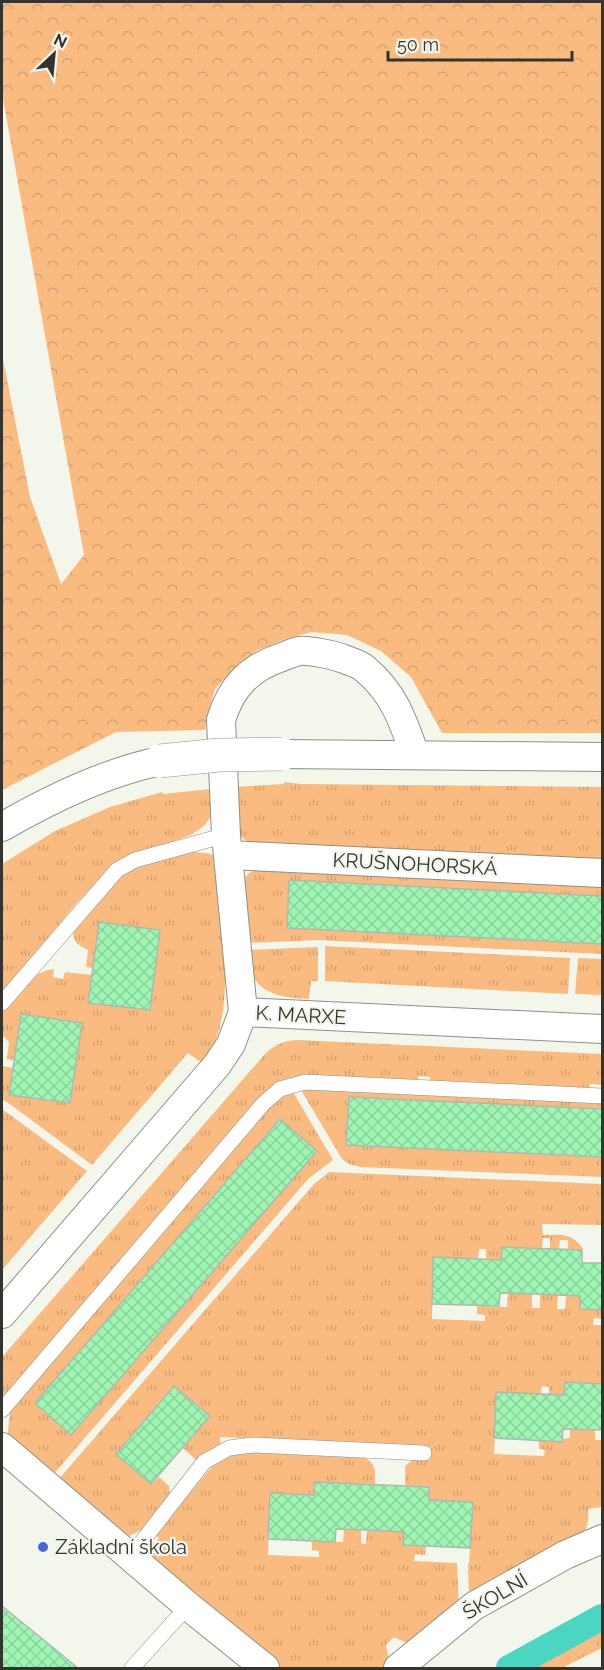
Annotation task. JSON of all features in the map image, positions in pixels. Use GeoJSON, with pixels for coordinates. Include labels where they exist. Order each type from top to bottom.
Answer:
{"type":"FeatureCollection","features":[{"type":"Feature","properties":{"kind":"street"},"geometry":{"type":"LineString","coordinates":[[243,1012],[227,845],[221,720],[226,703],[236,686],[266,662],[300,651],[334,655],[364,667],[391,697],[415,755]]}},
{"type":"Feature","properties":{"kind":"street"},"geometry":{"type":"LineString","coordinates":[[2,827],[82,786],[131,768],[160,761],[219,755],[282,754],[603,757]]}},
{"type":"Feature","properties":{"kind":"street","name":"KRUŠNOHORSKÁ"},"geometry":{"type":"LineString","coordinates":[[227,845],[603,873]]}},
{"type":"Feature","properties":{"kind":"street","name":"K. MARXE"},"geometry":{"type":"LineString","coordinates":[[2,1314],[217,1065],[231,1044],[243,1012],[603,1029]]}},
{"type":"Feature","properties":{"kind":"street"},"geometry":{"type":"LineString","coordinates":[[2,1447],[264,1668]]}},
{"type":"Feature","properties":{"kind":"street","name":"ŠKOLNÍ"},"geometry":{"type":"LineString","coordinates":[[398,1668],[474,1606],[565,1555],[603,1539]]}},
{"type":"Feature","properties":{"kind":"lane","name":"KRUŠNOHORSKÁ"},"geometry":{"type":"LineString","coordinates":[[2,1003],[117,870],[135,860],[227,845]]}},
{"type":"Feature","properties":{"kind":"lane"},"geometry":{"type":"LineString","coordinates":[[2,1410],[256,1112],[280,1089],[305,1082],[603,1096]]}},
{"type":"Feature","properties":{"kind":"lane"},"geometry":{"type":"LineString","coordinates":[[130,1557],[204,1462],[229,1448],[252,1445],[424,1453]]}},
{"type":"Feature","properties":{"kind":"lane"},"geometry":{"type":"LineString","coordinates":[[132,1668],[188,1606]]}},
{"type":"Feature","properties":{"kind":"green space"},"geometry":{"type":"Polygon","coordinates":[[[2,2],[602,2],[602,733],[442,733],[411,677],[381,651],[347,635],[312,632],[285,639],[256,651],[229,674],[215,689],[205,730],[116,732],[2,790],[2,354],[30,497],[61,584],[84,555],[2,93],[2,2]]]}},
{"type":"Feature","properties":{"kind":"green space"},"geometry":{"type":"Polygon","coordinates":[[[284,782],[602,787],[602,865],[255,846],[237,833],[233,787],[284,784],[284,782]]]}},
{"type":"Feature","properties":{"kind":"green space"},"geometry":{"type":"Polygon","coordinates":[[[210,789],[212,815],[205,825],[191,835],[128,857],[97,882],[2,992],[2,864],[55,831],[110,807],[162,792],[163,794],[210,789]]]}},
{"type":"Feature","properties":{"kind":"green space"},"geometry":{"type":"Polygon","coordinates":[[[184,851],[214,855],[224,948],[222,1019],[212,1049],[202,1063],[188,1053],[92,1165],[2,1100],[2,1066],[13,1068],[10,1095],[70,1103],[82,1023],[21,1014],[14,1060],[7,1059],[9,1042],[2,1035],[2,1013],[31,979],[54,969],[53,977],[63,979],[65,972],[92,975],[89,1003],[150,1010],[160,930],[93,968],[86,967],[88,950],[76,942],[73,929],[104,892],[125,873],[146,863],[184,851]]]}},
{"type":"Feature","properties":{"kind":"green space"},"geometry":{"type":"Polygon","coordinates":[[[262,866],[602,880],[602,954],[319,940],[246,943],[243,879],[262,866]]]}},
{"type":"Feature","properties":{"kind":"green space"},"geometry":{"type":"Polygon","coordinates":[[[325,946],[570,958],[568,994],[325,981],[325,946]]]}},
{"type":"Feature","properties":{"kind":"green space"},"geometry":{"type":"Polygon","coordinates":[[[318,947],[318,981],[311,981],[309,999],[292,998],[268,991],[256,981],[249,965],[247,950],[318,947]]]}},
{"type":"Feature","properties":{"kind":"green space"},"geometry":{"type":"Polygon","coordinates":[[[578,958],[602,959],[602,995],[575,994],[578,958]]]}},
{"type":"Feature","properties":{"kind":"green space"},"geometry":{"type":"Polygon","coordinates":[[[296,1040],[602,1054],[602,1085],[590,1084],[589,1090],[430,1082],[430,1077],[418,1076],[418,1081],[313,1077],[262,1097],[2,1398],[2,1357],[265,1054],[279,1044],[296,1040]]]}},
{"type":"Feature","properties":{"kind":"green space"},"geometry":{"type":"Polygon","coordinates":[[[316,1088],[602,1101],[602,1177],[360,1167],[349,1164],[342,1159],[301,1090],[316,1088]]]}},
{"type":"Feature","properties":{"kind":"green space"},"geometry":{"type":"Polygon","coordinates":[[[293,1092],[333,1160],[308,1179],[53,1475],[10,1447],[8,1432],[10,1409],[268,1108],[280,1098],[293,1092]]]}},
{"type":"Feature","properties":{"kind":"green space"},"geometry":{"type":"Polygon","coordinates":[[[2,1109],[87,1171],[2,1270],[3,1116],[2,1109]]]}},
{"type":"Feature","properties":{"kind":"green space"},"geometry":{"type":"Polygon","coordinates":[[[329,1172],[602,1184],[602,1225],[542,1224],[543,1235],[570,1237],[579,1244],[582,1250],[568,1249],[568,1240],[560,1240],[559,1249],[550,1248],[550,1238],[543,1238],[542,1248],[502,1247],[501,1260],[486,1259],[486,1249],[479,1249],[478,1259],[433,1258],[432,1319],[485,1321],[485,1315],[477,1314],[477,1306],[507,1307],[508,1294],[532,1294],[532,1308],[540,1308],[540,1295],[558,1295],[557,1309],[565,1309],[566,1296],[580,1296],[580,1309],[602,1310],[602,1319],[594,1318],[593,1325],[602,1325],[602,1384],[565,1382],[564,1395],[549,1395],[549,1387],[542,1386],[541,1394],[497,1392],[494,1454],[544,1456],[545,1450],[539,1449],[539,1441],[570,1438],[570,1429],[595,1430],[595,1440],[602,1440],[602,1509],[601,1507],[588,1509],[588,1523],[582,1536],[469,1600],[468,1564],[473,1502],[429,1500],[429,1487],[405,1485],[405,1466],[412,1460],[430,1460],[431,1447],[220,1437],[221,1447],[197,1461],[183,1448],[210,1416],[174,1386],[116,1454],[152,1484],[159,1477],[169,1486],[170,1496],[141,1530],[129,1536],[58,1480],[314,1184],[329,1172]]]}},
{"type":"Feature","properties":{"kind":"green space"},"geometry":{"type":"Polygon","coordinates":[[[255,1452],[364,1457],[373,1465],[375,1471],[375,1484],[315,1482],[314,1495],[270,1493],[268,1555],[319,1557],[319,1551],[312,1550],[312,1541],[343,1542],[344,1529],[361,1530],[361,1544],[366,1544],[367,1530],[404,1532],[403,1545],[426,1546],[425,1555],[415,1554],[414,1561],[457,1563],[459,1607],[407,1643],[394,1637],[386,1645],[389,1660],[386,1668],[276,1668],[150,1555],[159,1538],[155,1535],[214,1464],[233,1455],[255,1452]]]}},
{"type":"Feature","properties":{"kind":"green space"},"geometry":{"type":"Polygon","coordinates":[[[602,1631],[602,1648],[562,1668],[534,1668],[602,1631]]]}},
{"type":"Feature","properties":{"kind":"building"},"geometry":{"type":"Polygon","coordinates":[[[289,880],[603,896],[603,944],[287,928],[289,880]]]}},
{"type":"Feature","properties":{"kind":"building"},"geometry":{"type":"Polygon","coordinates":[[[99,922],[160,930],[150,1010],[88,1003],[99,922]]]}},
{"type":"Feature","properties":{"kind":"building"},"geometry":{"type":"Polygon","coordinates":[[[21,1014],[82,1023],[70,1103],[9,1095],[21,1014]]]}},
{"type":"Feature","properties":{"kind":"building"},"geometry":{"type":"Polygon","coordinates":[[[349,1097],[603,1109],[603,1157],[346,1145],[349,1097]]]}},
{"type":"Feature","properties":{"kind":"building"},"geometry":{"type":"Polygon","coordinates":[[[280,1119],[317,1151],[71,1435],[35,1403],[280,1119]]]}},
{"type":"Feature","properties":{"kind":"building"},"geometry":{"type":"Polygon","coordinates":[[[502,1247],[582,1250],[582,1263],[603,1263],[603,1310],[580,1309],[580,1296],[532,1294],[500,1293],[499,1306],[432,1304],[433,1257],[501,1260],[502,1247]]]}},
{"type":"Feature","properties":{"kind":"building"},"geometry":{"type":"Polygon","coordinates":[[[565,1382],[603,1384],[603,1430],[563,1429],[562,1442],[494,1438],[496,1392],[564,1395],[565,1382]]]}},
{"type":"Feature","properties":{"kind":"building"},"geometry":{"type":"Polygon","coordinates":[[[174,1386],[210,1416],[151,1484],[116,1454],[174,1386]]]}},
{"type":"Feature","properties":{"kind":"building"},"geometry":{"type":"Polygon","coordinates":[[[314,1482],[429,1487],[429,1500],[473,1502],[470,1548],[403,1545],[404,1532],[367,1530],[336,1529],[335,1542],[268,1539],[270,1493],[314,1495],[314,1482]]]}},
{"type":"Feature","properties":{"kind":"building"},"geometry":{"type":"Polygon","coordinates":[[[2,1606],[78,1668],[2,1668],[2,1606]]]}},
{"type":"Feature","properties":{"kind":"waterway"},"geometry":{"type":"LineString","coordinates":[[509,1668],[602,1617]]}},
{"type":"Feature","properties":{"kind":"place","name":"Základní škola"},"geometry":{"type":"Point","coordinates":[43,1547]}}]}
